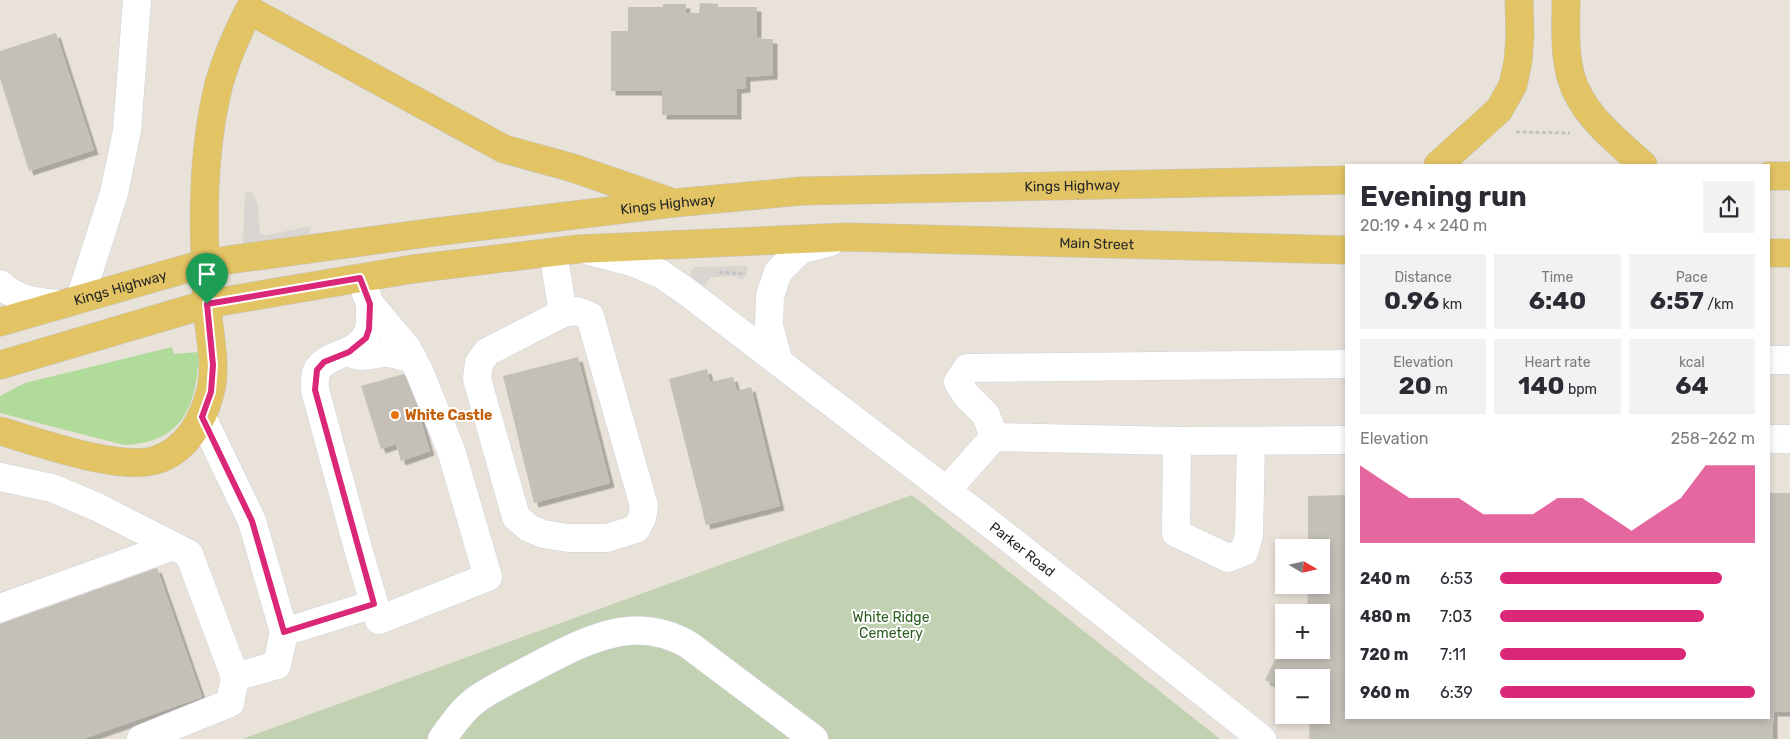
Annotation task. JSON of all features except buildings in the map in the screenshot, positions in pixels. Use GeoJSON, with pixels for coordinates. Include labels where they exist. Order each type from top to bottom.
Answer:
{"type":"FeatureCollection","features":[{"type":"Feature","properties":{"kind":"main road"},"geometry":{"type":"LineString","coordinates":[[1439,164],[1500,110],[1513,85],[1518,61],[1520,35],[1519,0]]}},
{"type":"Feature","properties":{"kind":"main road"},"geometry":{"type":"LineString","coordinates":[[1566,0],[1567,52],[1571,78],[1582,102],[1604,129],[1642,164]]}},
{"type":"Feature","properties":{"kind":"main road"},"geometry":{"type":"LineString","coordinates":[[0,431],[90,457],[135,464],[159,459],[179,447],[194,432],[211,392],[213,365],[207,304],[204,235],[206,178],[213,114],[219,84],[228,57],[252,5],[504,149],[572,168],[674,203]]}},
{"type":"Feature","properties":{"kind":"main road"},"geometry":{"type":"LineString","coordinates":[[1770,176],[1790,176]]}},
{"type":"Feature","properties":{"kind":"main road","name":"Kings Highway"},"geometry":{"type":"LineString","coordinates":[[0,322],[206,263],[435,232],[674,203],[802,191],[1345,180]]}},
{"type":"Feature","properties":{"kind":"main road"},"geometry":{"type":"LineString","coordinates":[[0,365],[207,304],[413,269],[566,250],[846,237]]}},
{"type":"Feature","properties":{"kind":"main road","name":"Main Street"},"geometry":{"type":"LineString","coordinates":[[846,237],[1345,250]]}},
{"type":"Feature","properties":{"kind":"main road"},"geometry":{"type":"LineString","coordinates":[[1770,253],[1790,253]]}},
{"type":"Feature","properties":{"kind":"street"},"geometry":{"type":"LineString","coordinates":[[0,284],[8,292],[29,300],[70,302],[114,193],[127,130],[137,0]]}},
{"type":"Feature","properties":{"kind":"street"},"geometry":{"type":"LineString","coordinates":[[779,362],[769,326],[770,296],[778,272],[800,250],[846,237]]}},
{"type":"Feature","properties":{"kind":"street"},"geometry":{"type":"LineString","coordinates":[[563,312],[566,250]]}},
{"type":"Feature","properties":{"kind":"street","name":"Parker Road"},"geometry":{"type":"LineString","coordinates":[[566,250],[635,263],[662,274],[947,490],[1262,739]]}},
{"type":"Feature","properties":{"kind":"street"},"geometry":{"type":"LineString","coordinates":[[360,278],[370,304],[407,348],[412,357],[451,450],[488,577],[379,620],[315,390],[317,370],[324,362],[349,352],[366,338],[370,324],[370,304]]}},
{"type":"Feature","properties":{"kind":"street"},"geometry":{"type":"LineString","coordinates":[[577,311],[590,316],[644,506],[642,518],[636,529],[607,538],[568,538],[543,534],[529,528],[516,517],[477,379],[479,363],[487,352],[563,312],[577,311]]}},
{"type":"Feature","properties":{"kind":"street"},"geometry":{"type":"LineString","coordinates":[[349,352],[359,357],[388,353],[407,358],[412,357]]}},
{"type":"Feature","properties":{"kind":"street"},"geometry":{"type":"LineString","coordinates":[[1770,360],[1790,360]]}},
{"type":"Feature","properties":{"kind":"street"},"geometry":{"type":"LineString","coordinates":[[994,437],[986,415],[966,395],[958,382],[967,368],[1345,364]]}},
{"type":"Feature","properties":{"kind":"street"},"geometry":{"type":"LineString","coordinates":[[202,417],[252,521],[284,632],[276,665],[235,677]]}},
{"type":"Feature","properties":{"kind":"street"},"geometry":{"type":"LineString","coordinates":[[947,490],[994,437],[1177,441],[1345,440]]}},
{"type":"Feature","properties":{"kind":"street"},"geometry":{"type":"LineString","coordinates":[[1770,439],[1790,439]]}},
{"type":"Feature","properties":{"kind":"street"},"geometry":{"type":"LineString","coordinates":[[1177,441],[1176,533],[1228,558],[1244,552],[1249,535],[1251,441]]}},
{"type":"Feature","properties":{"kind":"street"},"geometry":{"type":"LineString","coordinates":[[0,476],[52,488],[97,507],[189,554],[235,677],[230,703],[140,739]]}},
{"type":"Feature","properties":{"kind":"street"},"geometry":{"type":"LineString","coordinates":[[0,608],[173,546]]}},
{"type":"Feature","properties":{"kind":"street"},"geometry":{"type":"LineString","coordinates":[[284,632],[374,604]]}},
{"type":"Feature","properties":{"kind":"street"},"geometry":{"type":"LineString","coordinates":[[442,739],[458,716],[470,705],[507,681],[555,656],[592,640],[628,631],[654,632],[676,637],[689,644],[814,739]]}},
{"type":"Feature","properties":{"kind":"path"},"geometry":{"type":"LineString","coordinates":[[1506,132],[1573,133]]}},
{"type":"Feature","properties":{"kind":"path"},"geometry":{"type":"LineString","coordinates":[[712,272],[746,274]]}},
{"type":"Feature","properties":{"kind":"green space"},"geometry":{"type":"Polygon","coordinates":[[[172,347],[174,354],[199,352],[198,371],[190,404],[183,417],[174,428],[161,437],[144,443],[124,445],[0,413],[0,396],[25,383],[172,347]]]}},
{"type":"Feature","properties":{"kind":"green space","name":"White Ridge Cemetery"},"geometry":{"type":"Polygon","coordinates":[[[912,495],[1220,739],[242,739],[912,495]]]}},
{"type":"Feature","properties":{"kind":"shaded area"},"geometry":{"type":"Polygon","coordinates":[[[245,192],[253,193],[258,206],[260,234],[267,235],[312,226],[308,237],[244,245],[245,192]]]}},
{"type":"Feature","properties":{"kind":"shaded area"},"geometry":{"type":"Polygon","coordinates":[[[747,266],[748,268],[743,280],[732,276],[711,277],[704,286],[693,279],[690,274],[695,267],[747,266]]]}},
{"type":"Feature","properties":{"kind":"place","name":"White Castle"},"geometry":{"type":"Point","coordinates":[395,415]}},
{"type":"Feature","properties":{"kind":"route"},"geometry":{"type":"LineString","coordinates":[[360,278],[370,304],[370,324],[366,338],[349,352],[324,362],[317,370],[315,390],[374,604],[284,632],[252,521],[202,417],[211,392],[213,365],[207,304],[360,278]]}}]}
